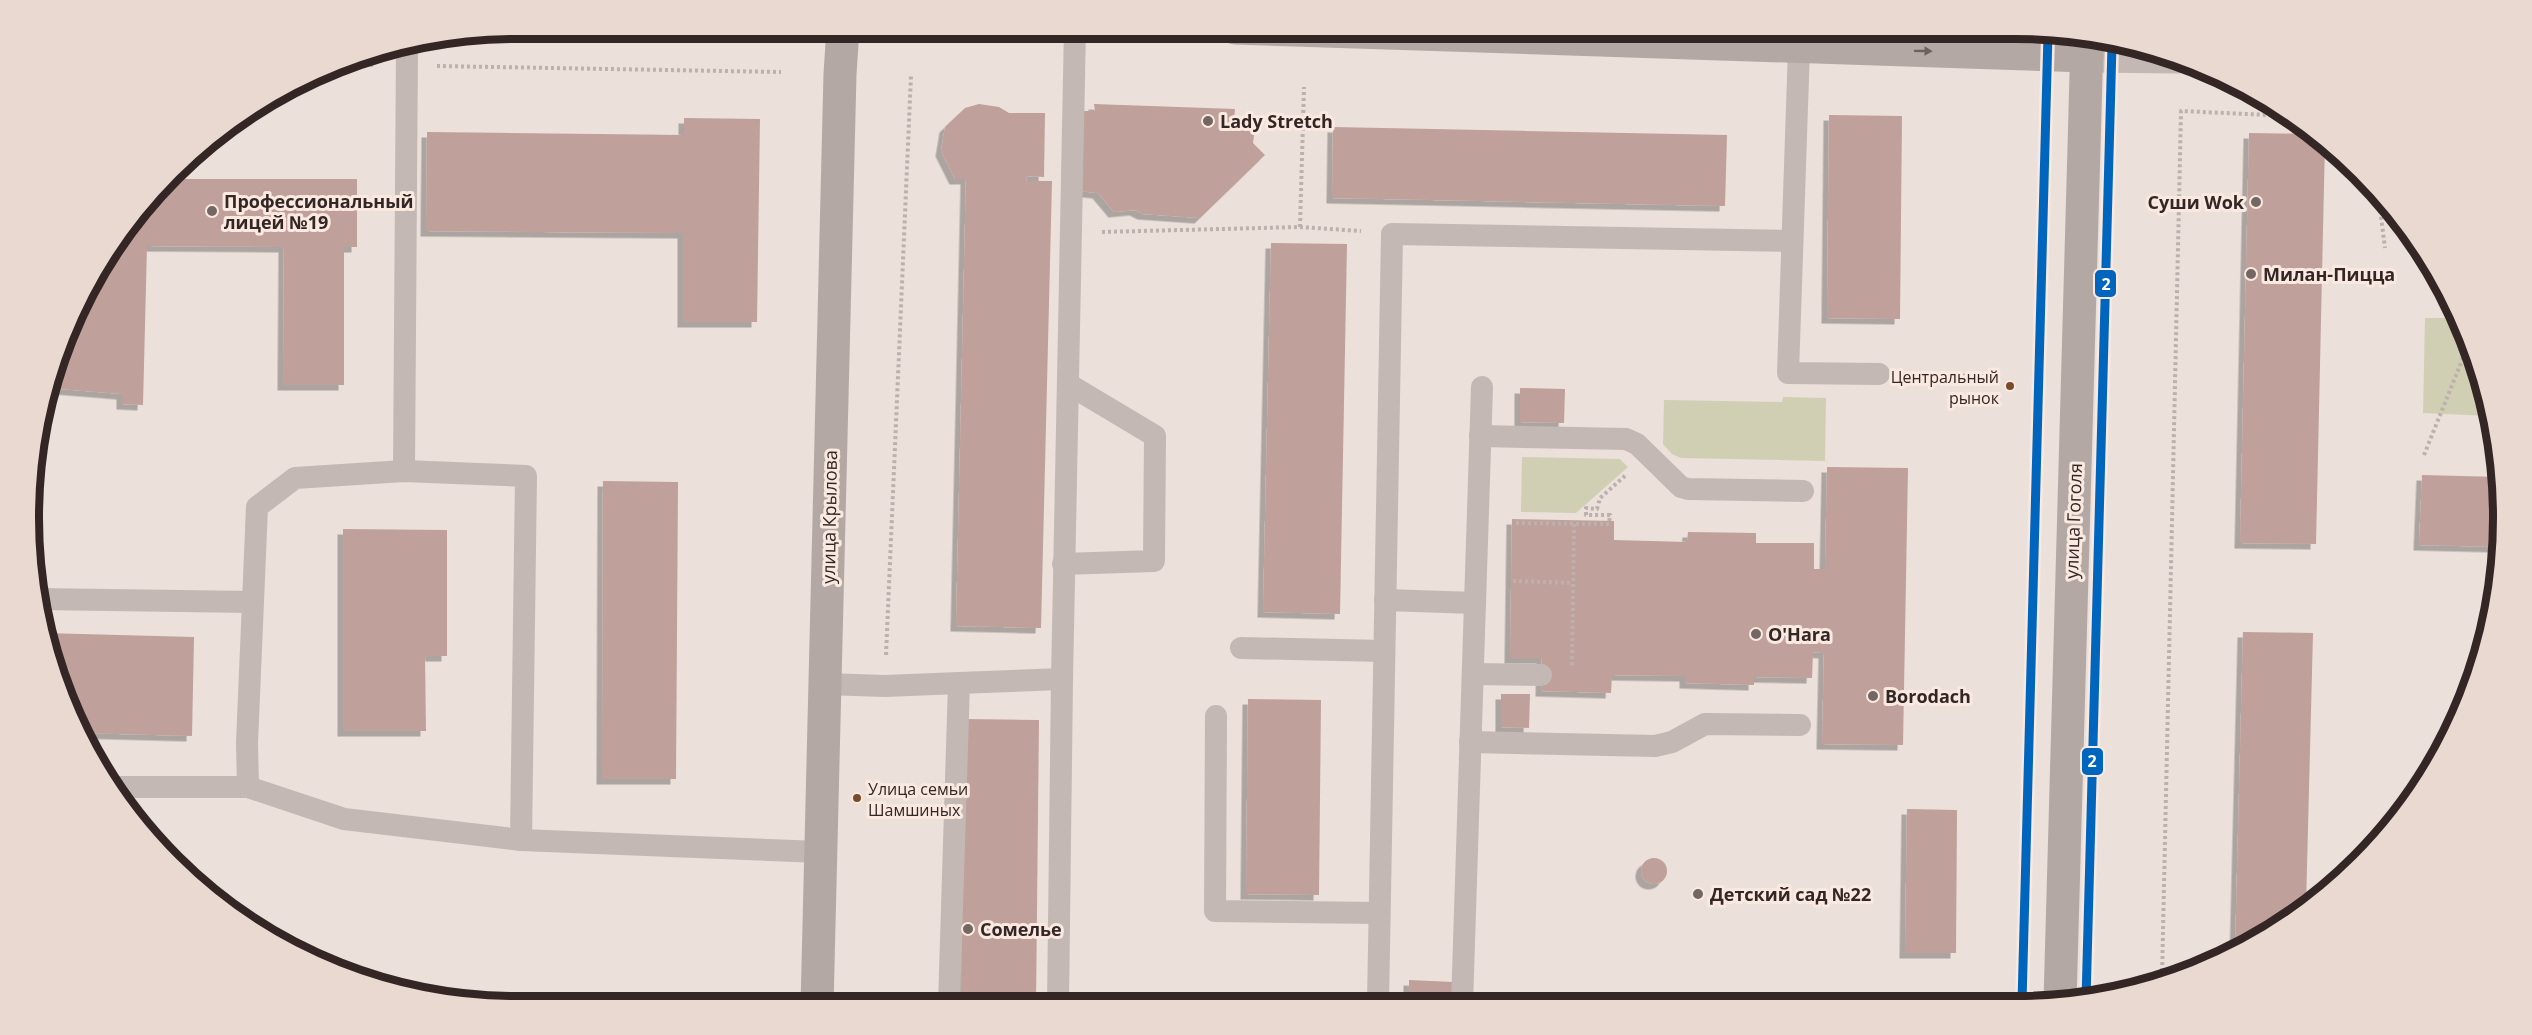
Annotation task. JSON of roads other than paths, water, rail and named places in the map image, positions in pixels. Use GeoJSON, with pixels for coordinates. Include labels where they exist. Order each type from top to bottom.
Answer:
{"type":"FeatureCollection","features":[{"type":"Feature","properties":{"kind":"street","name":"улица Крылова"},"geometry":{"type":"LineString","coordinates":[[817,996],[842,39]]}},
{"type":"Feature","properties":{"kind":"street"},"geometry":{"type":"LineString","coordinates":[[1545,39],[1799,48],[2087,48],[2123,52]]}},
{"type":"Feature","properties":{"kind":"street","name":"улица Гоголя"},"geometry":{"type":"LineString","coordinates":[[2060,994],[2087,48]]}},
{"type":"Feature","properties":{"kind":"lane"},"geometry":{"type":"LineString","coordinates":[[1058,996],[1063,564],[1076,39]]}},
{"type":"Feature","properties":{"kind":"lane"},"geometry":{"type":"LineString","coordinates":[[1799,48],[1788,373],[1879,374]]}},
{"type":"Feature","properties":{"kind":"lane"},"geometry":{"type":"LineString","coordinates":[[404,471],[407,56]]}},
{"type":"Feature","properties":{"kind":"lane"},"geometry":{"type":"LineString","coordinates":[[1378,996],[1392,234],[1792,241]]}},
{"type":"Feature","properties":{"kind":"lane"},"geometry":{"type":"LineString","coordinates":[[1063,564],[1154,561],[1155,436],[1068,384]]}},
{"type":"Feature","properties":{"kind":"lane"},"geometry":{"type":"LineString","coordinates":[[1462,996],[1482,387]]}},
{"type":"Feature","properties":{"kind":"lane"},"geometry":{"type":"LineString","coordinates":[[1480,436],[1626,439],[1637,444],[1677,484],[1688,489],[1803,491]]}},
{"type":"Feature","properties":{"kind":"lane"},"geometry":{"type":"LineString","coordinates":[[248,787],[252,602],[257,507],[295,478],[404,471],[526,476],[521,840]]}},
{"type":"Feature","properties":{"kind":"lane"},"geometry":{"type":"LineString","coordinates":[[46,598],[252,602]]}},
{"type":"Feature","properties":{"kind":"lane"},"geometry":{"type":"LineString","coordinates":[[1385,600],[1475,603]]}},
{"type":"Feature","properties":{"kind":"lane"},"geometry":{"type":"LineString","coordinates":[[1241,648],[1384,651]]}},
{"type":"Feature","properties":{"kind":"lane"},"geometry":{"type":"LineString","coordinates":[[1473,674],[1541,675]]}},
{"type":"Feature","properties":{"kind":"lane"},"geometry":{"type":"LineString","coordinates":[[825,684],[885,686],[1062,679]]}},
{"type":"Feature","properties":{"kind":"lane"},"geometry":{"type":"LineString","coordinates":[[949,996],[959,683]]}},
{"type":"Feature","properties":{"kind":"lane"},"geometry":{"type":"LineString","coordinates":[[1216,716],[1215,911],[1379,913]]}},
{"type":"Feature","properties":{"kind":"lane"},"geometry":{"type":"LineString","coordinates":[[1470,742],[1655,746],[1672,742],[1711,723],[1800,725]]}},
{"type":"Feature","properties":{"kind":"lane"},"geometry":{"type":"LineString","coordinates":[[123,787],[248,787],[344,819],[521,840],[820,852]]}},
{"type":"Feature","properties":{"kind":"place","name":"Lady Stretch"},"geometry":{"type":"Point","coordinates":[1208,121]}},
{"type":"Feature","properties":{"kind":"place","name":"Суши Wok"},"geometry":{"type":"Point","coordinates":[2256,202]}},
{"type":"Feature","properties":{"kind":"place","name":"Профессиональный лицей №19"},"geometry":{"type":"Point","coordinates":[212,211]}},
{"type":"Feature","properties":{"kind":"place","name":"Милан-Пицца"},"geometry":{"type":"Point","coordinates":[2251,274]}},
{"type":"Feature","properties":{"kind":"place","name":"Центральный рынок"},"geometry":{"type":"Point","coordinates":[2010,386]}},
{"type":"Feature","properties":{"kind":"place","name":"O'Hara"},"geometry":{"type":"Point","coordinates":[1756,634]}},
{"type":"Feature","properties":{"kind":"place","name":"Borodach"},"geometry":{"type":"Point","coordinates":[1873,696]}},
{"type":"Feature","properties":{"kind":"place","name":"Улица семьи Шамшиных"},"geometry":{"type":"Point","coordinates":[857,798]}},
{"type":"Feature","properties":{"kind":"place","name":"Детский сад №22"},"geometry":{"type":"Point","coordinates":[1698,894]}},
{"type":"Feature","properties":{"kind":"place","name":"Сомелье"},"geometry":{"type":"Point","coordinates":[968,929]}}]}
